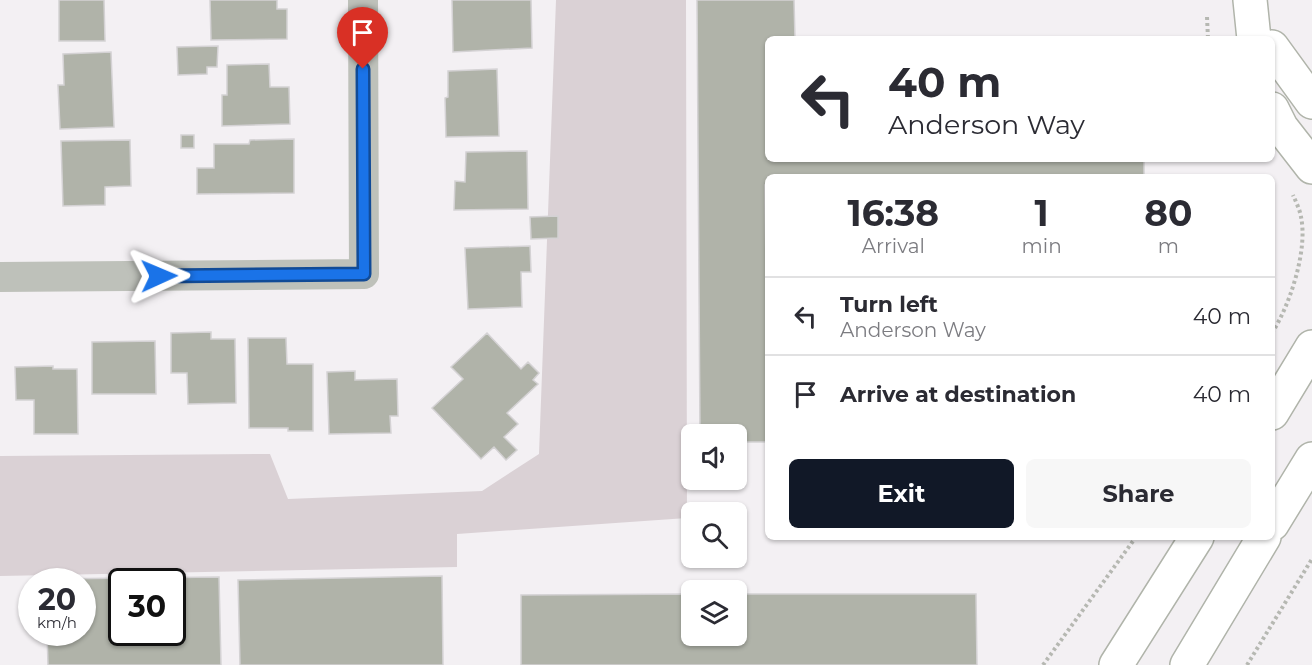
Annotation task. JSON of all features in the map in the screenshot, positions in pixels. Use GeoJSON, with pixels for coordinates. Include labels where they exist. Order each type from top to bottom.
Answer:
{"type":"FeatureCollection","features":[{"type":"Feature","properties":{"kind":"main road"},"geometry":{"type":"LineString","coordinates":[[1275,51],[1310,97]]}},
{"type":"Feature","properties":{"kind":"main road"},"geometry":{"type":"LineString","coordinates":[[1275,115],[1301,178]]}},
{"type":"Feature","properties":{"kind":"main road"},"geometry":{"type":"LineString","coordinates":[[1275,409],[1312,347]]}},
{"type":"Feature","properties":{"kind":"main road"},"geometry":{"type":"LineString","coordinates":[[1275,519],[1312,459]]}},
{"type":"Feature","properties":{"kind":"main road"},"geometry":{"type":"LineString","coordinates":[[1116,665],[1195,540]]}},
{"type":"Feature","properties":{"kind":"main road"},"geometry":{"type":"LineString","coordinates":[[1187,665],[1262,540]]}},
{"type":"Feature","properties":{"kind":"street"},"geometry":{"type":"LineString","coordinates":[[0,278],[364,274],[363,0]]}},
{"type":"Feature","properties":{"kind":"path"},"geometry":{"type":"LineString","coordinates":[[1207,17],[1208,36]]}},
{"type":"Feature","properties":{"kind":"path"},"geometry":{"type":"LineString","coordinates":[[1275,328],[1296,279],[1303,239],[1301,178]]}},
{"type":"Feature","properties":{"kind":"path"},"geometry":{"type":"LineString","coordinates":[[1043,665],[1134,540]]}},
{"type":"Feature","properties":{"kind":"path"},"geometry":{"type":"LineString","coordinates":[[1247,665],[1312,559]]}},
{"type":"Feature","properties":{"kind":"shaded area"},"geometry":{"type":"Polygon","coordinates":[[[556,0],[686,0],[687,424],[681,424],[681,490],[687,490],[687,502],[681,502],[681,518],[457,534],[457,567],[186,572],[186,568],[108,568],[108,574],[96,574],[96,568],[18,568],[18,576],[0,576],[0,456],[270,454],[288,499],[482,491],[539,454],[556,0]]]}},
{"type":"Feature","properties":{"kind":"building"},"geometry":{"type":"Polygon","coordinates":[[[59,0],[104,0],[105,41],[59,41],[59,0]]]}},
{"type":"Feature","properties":{"kind":"building"},"geometry":{"type":"Polygon","coordinates":[[[210,0],[277,0],[277,9],[287,9],[287,39],[211,40],[210,0]]]}},
{"type":"Feature","properties":{"kind":"building"},"geometry":{"type":"Polygon","coordinates":[[[452,0],[531,0],[532,48],[453,52],[452,0]]]}},
{"type":"Feature","properties":{"kind":"building"},"geometry":{"type":"Polygon","coordinates":[[[697,0],[794,0],[795,36],[765,36],[765,162],[1144,162],[1144,174],[765,174],[765,442],[747,442],[747,424],[700,424],[697,0]]]}},
{"type":"Feature","properties":{"kind":"building"},"geometry":{"type":"Polygon","coordinates":[[[218,46],[217,67],[207,67],[207,74],[178,75],[177,47],[218,46]]]}},
{"type":"Feature","properties":{"kind":"building"},"geometry":{"type":"Polygon","coordinates":[[[111,52],[114,127],[60,129],[58,85],[64,85],[63,54],[111,52]]]}},
{"type":"Feature","properties":{"kind":"building"},"geometry":{"type":"Polygon","coordinates":[[[269,64],[270,87],[289,87],[290,124],[222,126],[222,95],[227,95],[227,65],[269,64]]]}},
{"type":"Feature","properties":{"kind":"building"},"geometry":{"type":"Polygon","coordinates":[[[497,69],[499,136],[446,137],[445,98],[448,97],[448,71],[497,69]]]}},
{"type":"Feature","properties":{"kind":"building"},"geometry":{"type":"Polygon","coordinates":[[[181,135],[194,135],[194,148],[181,148],[181,135]]]}},
{"type":"Feature","properties":{"kind":"building"},"geometry":{"type":"Polygon","coordinates":[[[294,139],[294,193],[197,194],[197,168],[214,168],[214,144],[249,144],[250,140],[294,139]]]}},
{"type":"Feature","properties":{"kind":"building"},"geometry":{"type":"Polygon","coordinates":[[[130,140],[131,186],[105,187],[105,205],[63,206],[61,141],[130,140]]]}},
{"type":"Feature","properties":{"kind":"building"},"geometry":{"type":"Polygon","coordinates":[[[527,151],[528,209],[454,210],[455,181],[465,182],[466,152],[527,151]]]}},
{"type":"Feature","properties":{"kind":"building"},"geometry":{"type":"Polygon","coordinates":[[[558,216],[558,238],[531,239],[530,217],[558,216]]]}},
{"type":"Feature","properties":{"kind":"building"},"geometry":{"type":"Polygon","coordinates":[[[530,246],[531,272],[521,272],[522,307],[468,309],[465,248],[530,246]]]}},
{"type":"Feature","properties":{"kind":"building"},"geometry":{"type":"Polygon","coordinates":[[[211,332],[211,339],[235,339],[236,403],[188,404],[187,373],[171,373],[171,333],[211,332]]]}},
{"type":"Feature","properties":{"kind":"building"},"geometry":{"type":"Polygon","coordinates":[[[487,333],[521,369],[528,362],[539,373],[533,380],[538,384],[507,413],[518,424],[504,437],[517,450],[506,460],[494,447],[481,459],[432,408],[463,379],[451,367],[487,333]]]}},
{"type":"Feature","properties":{"kind":"building"},"geometry":{"type":"Polygon","coordinates":[[[248,338],[286,338],[287,364],[313,364],[313,431],[288,431],[288,428],[249,428],[248,338]]]}},
{"type":"Feature","properties":{"kind":"building"},"geometry":{"type":"Polygon","coordinates":[[[155,341],[156,394],[92,394],[92,342],[155,341]]]}},
{"type":"Feature","properties":{"kind":"building"},"geometry":{"type":"Polygon","coordinates":[[[53,366],[53,369],[77,369],[78,434],[34,434],[34,400],[16,400],[15,367],[53,366]]]}},
{"type":"Feature","properties":{"kind":"building"},"geometry":{"type":"Polygon","coordinates":[[[355,371],[355,380],[397,379],[398,416],[390,416],[391,433],[329,434],[327,372],[355,371]]]}},
{"type":"Feature","properties":{"kind":"building"},"geometry":{"type":"Polygon","coordinates":[[[442,576],[443,665],[240,665],[238,580],[442,576]]]}},
{"type":"Feature","properties":{"kind":"building"},"geometry":{"type":"Polygon","coordinates":[[[186,577],[219,577],[221,665],[48,665],[47,646],[96,646],[96,578],[108,578],[108,646],[186,646],[186,577]]]}},
{"type":"Feature","properties":{"kind":"building"},"geometry":{"type":"Polygon","coordinates":[[[681,594],[681,646],[747,646],[747,594],[976,594],[977,665],[521,665],[521,595],[681,594]]]}},
{"type":"Feature","properties":{"kind":"route"},"geometry":{"type":"LineString","coordinates":[[159,276],[364,274],[363,69]]}}]}
